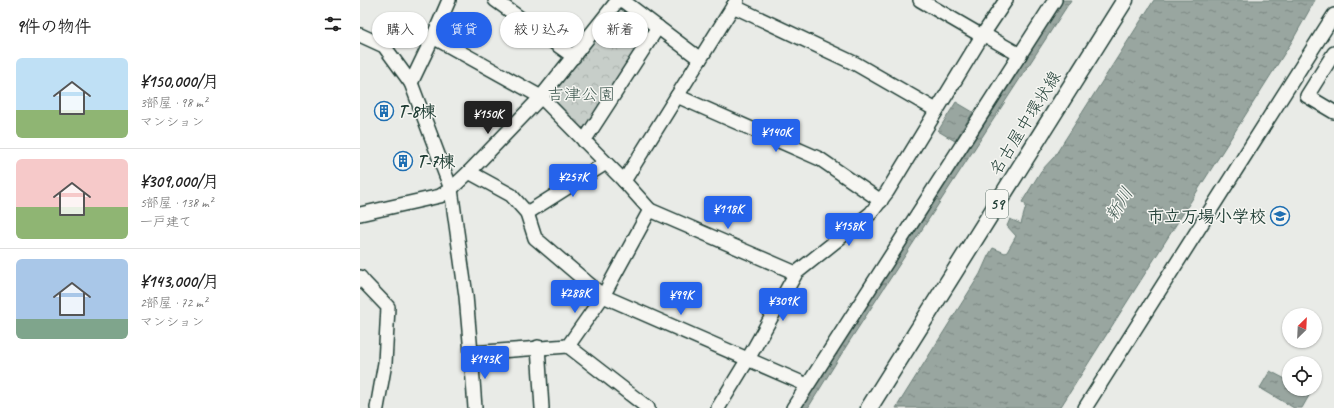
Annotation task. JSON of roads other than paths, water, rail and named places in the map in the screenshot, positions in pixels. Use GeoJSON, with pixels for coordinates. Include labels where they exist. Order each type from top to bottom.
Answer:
{"type":"FeatureCollection","features":[{"type":"Feature","properties":{"kind":"main road","name":"名古屋中環状線"},"geometry":{"type":"LineString","coordinates":[[869,408],[1125,0]]}},
{"type":"Feature","properties":{"kind":"street"},"geometry":{"type":"LineString","coordinates":[[411,83],[449,0]]}},
{"type":"Feature","properties":{"kind":"street"},"geometry":{"type":"LineString","coordinates":[[495,0],[574,57]]}},
{"type":"Feature","properties":{"kind":"street"},"geometry":{"type":"LineString","coordinates":[[360,214],[440,196],[451,189],[470,172],[541,97],[618,0]]}},
{"type":"Feature","properties":{"kind":"street"},"geometry":{"type":"LineString","coordinates":[[622,0],[700,59]]}},
{"type":"Feature","properties":{"kind":"street"},"geometry":{"type":"LineString","coordinates":[[920,0],[1020,55]]}},
{"type":"Feature","properties":{"kind":"street"},"geometry":{"type":"LineString","coordinates":[[718,408],[748,359],[796,273],[870,213],[881,201],[982,35],[1006,0]]}},
{"type":"Feature","properties":{"kind":"street"},"geometry":{"type":"LineString","coordinates":[[793,408],[1055,0]]}},
{"type":"Feature","properties":{"kind":"street"},"geometry":{"type":"LineString","coordinates":[[624,181],[735,3],[856,64],[936,110]]}},
{"type":"Feature","properties":{"kind":"street"},"geometry":{"type":"LineString","coordinates":[[1085,408],[1330,31],[1334,15]]}},
{"type":"Feature","properties":{"kind":"street"},"geometry":{"type":"LineString","coordinates":[[584,141],[658,27]]}},
{"type":"Feature","properties":{"kind":"street"},"geometry":{"type":"LineString","coordinates":[[360,35],[384,46],[411,83],[451,189],[460,251],[471,353],[475,408]]}},
{"type":"Feature","properties":{"kind":"street"},"geometry":{"type":"LineString","coordinates":[[433,37],[541,97],[624,181],[650,210],[796,273]]}},
{"type":"Feature","properties":{"kind":"street"},"geometry":{"type":"LineString","coordinates":[[1334,53],[1307,96],[1334,112]]}},
{"type":"Feature","properties":{"kind":"street"},"geometry":{"type":"LineString","coordinates":[[677,96],[820,159],[881,201]]}},
{"type":"Feature","properties":{"kind":"street"},"geometry":{"type":"LineString","coordinates":[[527,213],[606,163]]}},
{"type":"Feature","properties":{"kind":"street"},"geometry":{"type":"LineString","coordinates":[[470,172],[511,195],[527,213],[535,238],[603,296],[807,385]]}},
{"type":"Feature","properties":{"kind":"street"},"geometry":{"type":"LineString","coordinates":[[568,346],[603,296],[650,210]]}},
{"type":"Feature","properties":{"kind":"street"},"geometry":{"type":"LineString","coordinates":[[360,277],[388,307],[385,363],[377,408]]}},
{"type":"Feature","properties":{"kind":"street"},"geometry":{"type":"LineString","coordinates":[[471,353],[568,346],[642,406]]}},
{"type":"Feature","properties":{"kind":"street"},"geometry":{"type":"LineString","coordinates":[[538,347],[542,408]]}},
{"type":"Feature","properties":{"kind":"water"},"geometry":{"type":"Polygon","coordinates":[[[1059,0],[1071,0],[847,345],[808,408],[798,408],[1059,0]]]}},
{"type":"Feature","properties":{"kind":"water","name":"新川"},"geometry":{"type":"Polygon","coordinates":[[[1154,0],[1315,0],[1291,43],[1060,408],[896,408],[980,274],[993,248],[1005,253],[1007,252],[1016,236],[1007,226],[1010,219],[1021,224],[1026,206],[1022,202],[1041,171],[1054,157],[1154,0]]]}},
{"type":"Feature","properties":{"kind":"water"},"geometry":{"type":"Polygon","coordinates":[[[956,102],[973,112],[955,141],[938,131],[956,102]]]}},
{"type":"Feature","properties":{"kind":"water"},"geometry":{"type":"Polygon","coordinates":[[[1270,371],[1282,377],[1282,396],[1309,396],[1302,408],[1294,408],[1260,388],[1270,371]]]}},
{"type":"Feature","properties":{"kind":"place","name":"T-8棟"},"geometry":{"type":"Point","coordinates":[384,111]}},
{"type":"Feature","properties":{"kind":"place","name":"T-7棟"},"geometry":{"type":"Point","coordinates":[403,161]}},
{"type":"Feature","properties":{"kind":"place","name":"市立万場小学校"},"geometry":{"type":"Point","coordinates":[1280,216]}},
{"type":"Feature","properties":{"kind":"park label","name":"吉津公園"},"geometry":{"type":"Point","coordinates":[581,94]}}]}
